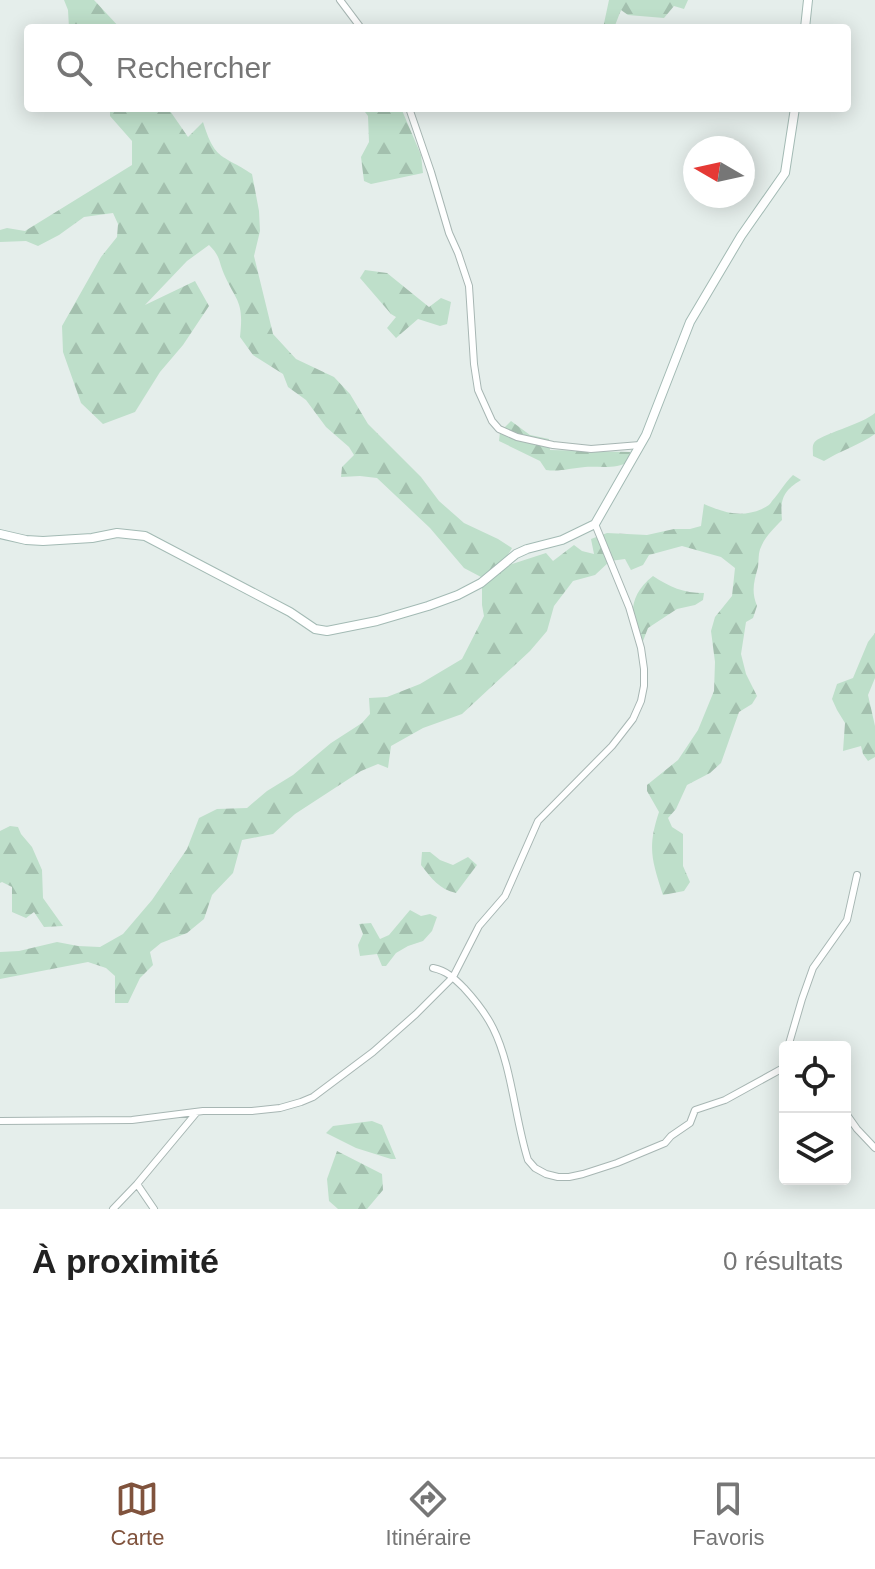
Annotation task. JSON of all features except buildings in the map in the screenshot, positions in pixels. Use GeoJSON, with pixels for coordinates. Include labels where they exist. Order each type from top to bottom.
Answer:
{"type":"FeatureCollection","features":[{"type":"Feature","properties":{"kind":"street"},"geometry":{"type":"LineString","coordinates":[[340,0],[358,24]]}},
{"type":"Feature","properties":{"kind":"street"},"geometry":{"type":"LineString","coordinates":[[805,24],[808,0]]}},
{"type":"Feature","properties":{"kind":"street"},"geometry":{"type":"LineString","coordinates":[[410,112],[469,286],[478,390],[492,421],[499,429],[517,437],[553,445],[591,449],[640,445]]}},
{"type":"Feature","properties":{"kind":"street"},"geometry":{"type":"LineString","coordinates":[[0,534],[43,541],[117,533],[145,536],[290,612],[315,629],[327,631],[377,621],[458,595],[481,583],[516,554],[562,540],[595,524],[640,445],[690,322],[741,236],[785,173],[794,112]]}},
{"type":"Feature","properties":{"kind":"street"},"geometry":{"type":"LineString","coordinates":[[0,1121],[132,1120],[197,1112],[265,1110],[301,1102],[313,1097],[373,1052],[453,977],[479,926],[509,890],[538,821],[612,746],[633,719],[641,701],[644,669],[641,648],[629,607],[595,524]]}},
{"type":"Feature","properties":{"kind":"street"},"geometry":{"type":"LineString","coordinates":[[790,1041],[813,968],[847,920],[857,875]]}},
{"type":"Feature","properties":{"kind":"street"},"geometry":{"type":"LineString","coordinates":[[433,968],[453,977],[471,996],[495,1031],[528,1160],[546,1174],[558,1177],[583,1174],[665,1143],[690,1123],[695,1110],[725,1100],[779,1070]]}},
{"type":"Feature","properties":{"kind":"street"},"geometry":{"type":"LineString","coordinates":[[113,1209],[197,1112]]}},
{"type":"Feature","properties":{"kind":"street"},"geometry":{"type":"LineString","coordinates":[[846,1113],[875,1148]]}},
{"type":"Feature","properties":{"kind":"street"},"geometry":{"type":"LineString","coordinates":[[137,1184],[154,1209]]}},
{"type":"Feature","properties":{"kind":"green space"},"geometry":{"type":"Polygon","coordinates":[[[64,0],[94,0],[116,24],[69,24],[64,0]]]}},
{"type":"Feature","properties":{"kind":"green space"},"geometry":{"type":"Polygon","coordinates":[[[609,0],[688,0],[684,9],[674,6],[664,18],[628,15],[621,10],[616,24],[604,24],[609,0]]]}},
{"type":"Feature","properties":{"kind":"green space"},"geometry":{"type":"Polygon","coordinates":[[[110,112],[171,112],[188,137],[203,122],[216,150],[252,174],[260,231],[254,256],[273,334],[296,359],[334,377],[350,394],[368,424],[421,477],[439,501],[464,523],[512,548],[506,558],[481,577],[464,568],[430,528],[377,478],[341,477],[342,467],[354,455],[326,427],[306,400],[288,387],[283,374],[253,355],[240,337],[238,303],[209,245],[187,261],[145,305],[195,281],[209,306],[135,412],[103,424],[81,403],[63,352],[62,326],[101,257],[117,237],[118,224],[113,213],[84,217],[38,246],[26,241],[0,242],[0,230],[25,231],[132,165],[132,141],[110,116],[110,112]]]}},
{"type":"Feature","properties":{"kind":"green space"},"geometry":{"type":"Polygon","coordinates":[[[365,112],[403,112],[421,155],[423,173],[371,184],[364,181],[361,157],[369,142],[368,116],[365,112]]]}},
{"type":"Feature","properties":{"kind":"green space"},"geometry":{"type":"Polygon","coordinates":[[[365,270],[387,273],[429,307],[441,298],[451,302],[447,324],[440,326],[418,319],[396,338],[387,328],[396,317],[360,278],[365,270]]]}},
{"type":"Feature","properties":{"kind":"green space"},"geometry":{"type":"Polygon","coordinates":[[[875,413],[875,434],[824,461],[813,456],[813,446],[817,440],[875,413]]]}},
{"type":"Feature","properties":{"kind":"green space"},"geometry":{"type":"Polygon","coordinates":[[[511,421],[530,435],[549,439],[550,450],[630,452],[629,461],[613,467],[546,470],[540,461],[499,441],[500,432],[511,421]]]}},
{"type":"Feature","properties":{"kind":"green space"},"geometry":{"type":"Polygon","coordinates":[[[793,475],[801,480],[784,496],[782,520],[760,549],[754,586],[757,606],[753,618],[746,622],[741,654],[746,674],[757,696],[752,704],[739,712],[721,763],[710,773],[687,785],[676,809],[668,818],[672,827],[683,834],[683,866],[690,882],[684,891],[663,895],[652,854],[659,812],[647,791],[647,785],[678,760],[698,730],[714,691],[715,662],[711,631],[715,617],[732,596],[735,568],[721,557],[682,546],[649,555],[643,565],[631,570],[625,559],[610,561],[595,575],[573,581],[554,606],[547,631],[530,651],[462,714],[423,728],[391,746],[388,768],[378,764],[361,771],[295,814],[273,834],[242,840],[233,873],[212,895],[204,919],[187,933],[161,943],[150,952],[153,965],[140,978],[128,1003],[115,1003],[115,976],[106,968],[88,962],[0,979],[0,952],[57,942],[100,947],[123,934],[152,900],[187,849],[199,818],[217,809],[247,808],[362,723],[370,714],[369,698],[387,697],[420,684],[462,659],[484,616],[482,585],[509,565],[546,553],[553,561],[574,545],[594,554],[591,539],[607,533],[647,535],[701,526],[704,504],[733,513],[754,512],[769,505],[793,475]]]}},
{"type":"Feature","properties":{"kind":"green space"},"geometry":{"type":"Polygon","coordinates":[[[653,576],[677,589],[704,593],[703,600],[677,609],[648,628],[643,641],[638,640],[635,631],[634,605],[640,590],[653,576]]]}},
{"type":"Feature","properties":{"kind":"green space"},"geometry":{"type":"Polygon","coordinates":[[[875,633],[875,678],[868,695],[875,726],[875,757],[868,761],[861,746],[843,751],[845,723],[832,699],[837,684],[853,678],[875,633]]]}},
{"type":"Feature","properties":{"kind":"green space"},"geometry":{"type":"Polygon","coordinates":[[[10,826],[18,827],[32,847],[42,870],[43,898],[63,926],[44,927],[34,912],[26,918],[12,912],[12,887],[0,883],[0,831],[10,826]]]}},
{"type":"Feature","properties":{"kind":"green space"},"geometry":{"type":"Polygon","coordinates":[[[422,852],[430,852],[453,865],[468,857],[477,865],[456,893],[440,886],[429,875],[421,865],[422,852]]]}},
{"type":"Feature","properties":{"kind":"green space"},"geometry":{"type":"Polygon","coordinates":[[[410,910],[421,916],[430,914],[437,917],[432,931],[423,941],[396,953],[386,966],[382,966],[377,954],[360,956],[358,945],[363,934],[359,924],[371,923],[380,939],[389,935],[410,910]]]}},
{"type":"Feature","properties":{"kind":"green space"},"geometry":{"type":"Polygon","coordinates":[[[372,1121],[382,1125],[396,1159],[356,1148],[326,1133],[333,1126],[372,1121]]]}},
{"type":"Feature","properties":{"kind":"green space"},"geometry":{"type":"Polygon","coordinates":[[[337,1151],[382,1174],[383,1190],[367,1209],[338,1209],[329,1201],[327,1179],[337,1151]]]}}]}
